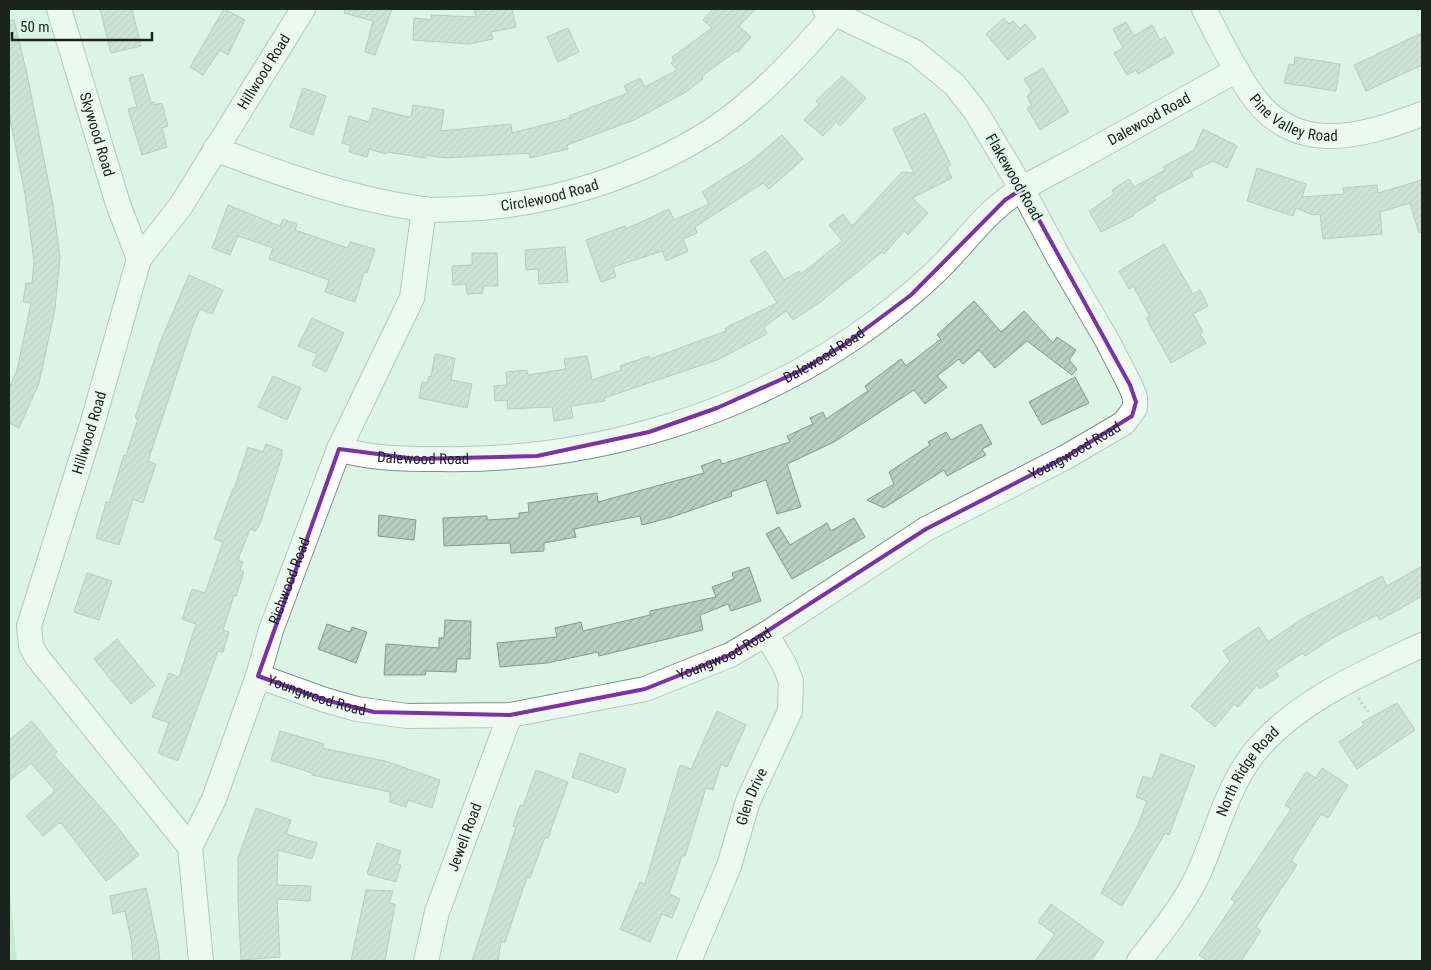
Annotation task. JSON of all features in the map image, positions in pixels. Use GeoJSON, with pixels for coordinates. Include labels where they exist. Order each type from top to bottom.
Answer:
{"type":"FeatureCollection","features":[{"type":"Feature","properties":{"kind":"street","name":"Skywood Road"},"geometry":{"type":"LineString","coordinates":[[59,9],[118,204],[139,259]]}},
{"type":"Feature","properties":{"kind":"street","name":"Hillwood Road"},"geometry":{"type":"LineString","coordinates":[[190,847],[37,657],[31,646],[28,632],[41,583],[92,425],[139,259],[180,207],[303,9]]}},
{"type":"Feature","properties":{"kind":"street","name":"Circlewood Road"},"geometry":{"type":"LineString","coordinates":[[216,149],[319,187],[372,200],[424,209],[493,207],[552,198],[592,186],[655,161],[714,129],[736,112],[795,58],[829,11]]}},
{"type":"Feature","properties":{"kind":"street","name":"Flakewood Road"},"geometry":{"type":"LineString","coordinates":[[829,11],[915,52],[945,75],[976,112],[1022,189],[1058,258],[1108,342],[1132,391],[1135,408]]}},
{"type":"Feature","properties":{"kind":"street","name":"Pine Valley Road"},"geometry":{"type":"LineString","coordinates":[[1207,14],[1237,70],[1261,107],[1287,127],[1303,133],[1328,138],[1351,135],[1400,123],[1422,114]]}},
{"type":"Feature","properties":{"kind":"street","name":"Dalewood Road"},"geometry":{"type":"LineString","coordinates":[[339,449],[361,454],[416,459],[506,459],[593,446],[650,432],[700,415],[774,384],[844,345],[911,295],[1005,200],[1237,70]]}},
{"type":"Feature","properties":{"kind":"street","name":"Richwood Road"},"geometry":{"type":"LineString","coordinates":[[190,847],[214,798],[258,676],[274,620],[339,449],[412,298],[424,209]]}},
{"type":"Feature","properties":{"kind":"street","name":"Youngwood Road"},"geometry":{"type":"LineString","coordinates":[[258,676],[325,700],[374,712],[408,716],[510,715],[645,689],[730,655],[766,634],[926,528],[1066,457],[1124,423],[1135,408]]}},
{"type":"Feature","properties":{"kind":"street","name":"Glen Drive"},"geometry":{"type":"LineString","coordinates":[[689,961],[727,873],[748,801],[790,711],[791,681],[784,664],[766,634]]}},
{"type":"Feature","properties":{"kind":"street","name":"North Ridge Road"},"geometry":{"type":"LineString","coordinates":[[1139,961],[1173,916],[1197,877],[1231,793],[1254,753],[1276,729],[1309,705],[1422,644]]}},
{"type":"Feature","properties":{"kind":"street","name":"Jewell Road"},"geometry":{"type":"LineString","coordinates":[[426,961],[437,912],[510,715]]}},
{"type":"Feature","properties":{"kind":"street"},"geometry":{"type":"LineString","coordinates":[[190,847],[201,961]]}},
{"type":"Feature","properties":{"kind":"highlighted area"},"geometry":{"type":"Polygon","coordinates":[[[1022,189],[1130,385],[1136,402],[1132,416],[1066,457],[926,529],[730,655],[645,689],[510,715],[374,712],[325,700],[258,676],[339,449],[416,459],[537,456],[649,432],[717,408],[800,371],[844,345],[911,295],[1005,200],[1022,189]]]}},
{"type":"Feature","properties":{"kind":"green space"},"geometry":{"type":"Polygon","coordinates":[[[9,885],[17,961],[9,961],[9,885]]]}},
{"type":"Feature","properties":{"kind":"building"},"geometry":{"type":"Polygon","coordinates":[[[100,9],[132,9],[141,46],[111,53],[100,9]]]}},
{"type":"Feature","properties":{"kind":"building"},"geometry":{"type":"Polygon","coordinates":[[[224,9],[245,20],[228,55],[220,50],[203,75],[190,67],[224,9]]]}},
{"type":"Feature","properties":{"kind":"building"},"geometry":{"type":"Polygon","coordinates":[[[345,9],[392,9],[375,55],[365,52],[373,21],[344,13],[345,9]]]}},
{"type":"Feature","properties":{"kind":"building"},"geometry":{"type":"Polygon","coordinates":[[[474,9],[512,9],[516,27],[491,32],[493,39],[469,44],[413,40],[414,18],[431,20],[431,15],[476,17],[474,9]]]}},
{"type":"Feature","properties":{"kind":"building"},"geometry":{"type":"Polygon","coordinates":[[[713,9],[756,9],[739,26],[751,37],[738,52],[736,51],[702,76],[703,79],[686,92],[634,120],[567,145],[568,149],[530,158],[529,153],[446,158],[426,155],[426,158],[387,152],[386,154],[369,149],[367,157],[349,152],[351,146],[342,143],[349,116],[369,122],[373,108],[408,117],[411,116],[413,105],[444,110],[441,131],[511,124],[512,133],[570,118],[569,116],[628,93],[624,86],[640,78],[645,87],[677,70],[671,63],[674,61],[672,57],[712,28],[703,20],[713,9]]]}},
{"type":"Feature","properties":{"kind":"building"},"geometry":{"type":"Polygon","coordinates":[[[1004,18],[1009,24],[1013,21],[1020,29],[1025,24],[1036,37],[1008,60],[986,34],[1004,18]]]}},
{"type":"Feature","properties":{"kind":"building"},"geometry":{"type":"Polygon","coordinates":[[[14,20],[27,74],[53,205],[60,257],[55,309],[39,383],[19,428],[9,423],[9,388],[17,370],[31,303],[23,302],[26,283],[32,283],[34,261],[25,194],[9,114],[9,21],[14,20]]]}},
{"type":"Feature","properties":{"kind":"building"},"geometry":{"type":"Polygon","coordinates":[[[1126,22],[1134,36],[1152,25],[1160,40],[1165,37],[1174,53],[1138,74],[1136,70],[1127,75],[1114,53],[1123,48],[1113,29],[1126,22]]]}},
{"type":"Feature","properties":{"kind":"building"},"geometry":{"type":"Polygon","coordinates":[[[568,28],[579,52],[558,62],[547,37],[568,28]]]}},
{"type":"Feature","properties":{"kind":"building"},"geometry":{"type":"Polygon","coordinates":[[[1422,33],[1422,65],[1366,91],[1354,65],[1422,33]]]}},
{"type":"Feature","properties":{"kind":"building"},"geometry":{"type":"Polygon","coordinates":[[[1295,57],[1340,64],[1336,91],[1284,83],[1289,64],[1294,65],[1295,57]]]}},
{"type":"Feature","properties":{"kind":"building"},"geometry":{"type":"Polygon","coordinates":[[[1043,68],[1069,112],[1040,130],[1027,108],[1032,106],[1027,96],[1032,92],[1024,79],[1043,68]]]}},
{"type":"Feature","properties":{"kind":"building"},"geometry":{"type":"Polygon","coordinates":[[[143,74],[151,103],[154,102],[154,105],[162,103],[168,126],[162,128],[167,147],[142,155],[128,109],[137,107],[129,78],[143,74]]]}},
{"type":"Feature","properties":{"kind":"building"},"geometry":{"type":"Polygon","coordinates":[[[842,76],[866,98],[840,126],[836,122],[823,136],[804,120],[819,104],[816,101],[842,76]]]}},
{"type":"Feature","properties":{"kind":"building"},"geometry":{"type":"Polygon","coordinates":[[[303,88],[326,96],[313,135],[290,127],[303,88]]]}},
{"type":"Feature","properties":{"kind":"building"},"geometry":{"type":"Polygon","coordinates":[[[925,113],[951,165],[947,167],[952,178],[912,198],[928,213],[908,235],[904,231],[884,254],[882,252],[819,303],[793,320],[786,311],[764,327],[767,334],[717,360],[604,398],[605,401],[571,406],[573,418],[554,421],[552,407],[508,409],[507,400],[495,401],[494,386],[507,385],[506,372],[527,370],[528,375],[566,369],[564,359],[587,356],[592,380],[621,370],[620,366],[649,356],[650,359],[726,331],[725,328],[777,303],[750,260],[766,251],[784,280],[799,271],[801,274],[842,241],[829,225],[843,214],[852,226],[902,172],[914,173],[893,129],[925,113]]]}},
{"type":"Feature","properties":{"kind":"building"},"geometry":{"type":"Polygon","coordinates":[[[1203,129],[1237,146],[1227,168],[1213,161],[1191,172],[1193,176],[1154,197],[1156,200],[1133,214],[1133,216],[1101,232],[1089,211],[1114,194],[1112,190],[1129,179],[1134,187],[1165,170],[1163,167],[1194,150],[1203,129]]]}},
{"type":"Feature","properties":{"kind":"building"},"geometry":{"type":"Polygon","coordinates":[[[782,135],[803,159],[769,189],[763,183],[695,227],[697,233],[683,239],[688,251],[666,261],[662,251],[613,267],[616,277],[601,282],[586,240],[625,226],[626,229],[669,209],[674,220],[709,204],[702,192],[751,161],[782,135]]]}},
{"type":"Feature","properties":{"kind":"building"},"geometry":{"type":"Polygon","coordinates":[[[1257,168],[1306,184],[1302,197],[1344,194],[1343,188],[1377,185],[1378,193],[1422,180],[1422,232],[1419,233],[1410,203],[1380,212],[1382,234],[1323,239],[1320,214],[1313,215],[1296,208],[1293,216],[1247,201],[1257,168]]]}},
{"type":"Feature","properties":{"kind":"building"},"geometry":{"type":"Polygon","coordinates":[[[228,205],[280,226],[283,219],[297,224],[295,230],[348,248],[350,242],[375,249],[367,273],[364,272],[355,302],[325,292],[329,280],[269,259],[273,248],[238,236],[230,255],[212,248],[228,205]]]}},
{"type":"Feature","properties":{"kind":"building"},"geometry":{"type":"Polygon","coordinates":[[[1164,244],[1193,294],[1200,290],[1208,306],[1193,314],[1203,332],[1200,334],[1206,343],[1171,363],[1146,318],[1150,316],[1133,286],[1129,289],[1119,271],[1164,244]]]}},
{"type":"Feature","properties":{"kind":"building"},"geometry":{"type":"Polygon","coordinates":[[[565,247],[568,282],[539,284],[538,269],[526,270],[525,250],[565,247]]]}},
{"type":"Feature","properties":{"kind":"building"},"geometry":{"type":"Polygon","coordinates":[[[472,253],[497,253],[498,286],[483,286],[483,293],[467,294],[466,284],[453,285],[452,266],[472,265],[472,253]]]}},
{"type":"Feature","properties":{"kind":"building"},"geometry":{"type":"Polygon","coordinates":[[[189,275],[223,290],[212,314],[200,309],[193,325],[148,461],[156,464],[143,503],[133,499],[119,545],[96,538],[106,502],[109,503],[124,455],[126,456],[138,419],[135,418],[161,340],[189,275]]]}},
{"type":"Feature","properties":{"kind":"building"},"geometry":{"type":"Polygon","coordinates":[[[974,301],[1001,332],[1024,311],[1053,343],[1057,337],[1076,350],[1069,360],[1077,369],[1072,375],[1027,341],[995,368],[979,350],[963,364],[959,359],[937,376],[947,387],[925,404],[914,390],[834,442],[787,464],[801,507],[777,514],[766,480],[731,492],[732,496],[672,517],[642,525],[640,516],[574,529],[576,537],[544,543],[544,551],[511,553],[510,543],[444,546],[443,518],[487,516],[487,520],[519,518],[519,513],[529,512],[528,503],[597,493],[598,502],[704,473],[701,466],[720,459],[722,464],[790,442],[787,436],[813,424],[810,418],[823,412],[826,419],[868,391],[865,386],[901,359],[906,366],[941,339],[937,335],[974,301]]]}},
{"type":"Feature","properties":{"kind":"building"},"geometry":{"type":"Polygon","coordinates":[[[312,318],[344,333],[326,372],[312,365],[317,354],[298,346],[312,318]]]}},
{"type":"Feature","properties":{"kind":"building"},"geometry":{"type":"Polygon","coordinates":[[[435,354],[455,358],[451,380],[472,384],[467,408],[419,398],[422,382],[427,383],[429,376],[431,377],[435,354]]]}},
{"type":"Feature","properties":{"kind":"building"},"geometry":{"type":"Polygon","coordinates":[[[273,376],[301,388],[287,420],[258,407],[273,376]]]}},
{"type":"Feature","properties":{"kind":"building"},"geometry":{"type":"Polygon","coordinates":[[[1075,377],[1089,403],[1042,425],[1029,402],[1075,377]]]}},
{"type":"Feature","properties":{"kind":"building"},"geometry":{"type":"Polygon","coordinates":[[[981,424],[992,444],[982,449],[986,455],[947,476],[944,470],[884,508],[867,500],[894,484],[889,472],[930,445],[928,442],[946,432],[951,440],[981,424]]]}},
{"type":"Feature","properties":{"kind":"building"},"geometry":{"type":"Polygon","coordinates":[[[266,444],[282,450],[282,456],[260,524],[256,531],[250,529],[238,560],[243,562],[240,570],[244,572],[236,596],[234,595],[223,630],[229,632],[223,652],[218,651],[178,761],[158,753],[169,723],[152,717],[169,673],[179,677],[196,624],[182,619],[192,589],[205,593],[223,542],[214,539],[248,447],[263,452],[266,444]]]}},
{"type":"Feature","properties":{"kind":"building"},"geometry":{"type":"Polygon","coordinates":[[[379,515],[416,520],[414,540],[378,536],[379,515]]]}},
{"type":"Feature","properties":{"kind":"building"},"geometry":{"type":"Polygon","coordinates":[[[854,518],[865,537],[792,579],[766,534],[779,527],[790,545],[827,523],[831,531],[854,518]]]}},
{"type":"Feature","properties":{"kind":"building"},"geometry":{"type":"Polygon","coordinates":[[[1422,566],[1422,596],[1380,620],[1377,615],[1334,637],[1305,656],[1303,653],[1275,671],[1279,676],[1260,689],[1257,685],[1238,707],[1234,704],[1215,727],[1191,706],[1230,661],[1223,651],[1259,627],[1268,642],[1302,619],[1382,576],[1387,586],[1422,566]]]}},
{"type":"Feature","properties":{"kind":"building"},"geometry":{"type":"Polygon","coordinates":[[[749,567],[761,601],[731,611],[728,604],[700,615],[703,630],[599,656],[598,652],[547,663],[500,667],[497,643],[557,637],[555,628],[581,622],[583,631],[650,615],[650,611],[716,597],[712,587],[734,579],[732,573],[749,567]]]}},
{"type":"Feature","properties":{"kind":"building"},"geometry":{"type":"Polygon","coordinates":[[[87,573],[112,581],[99,620],[74,612],[87,573]]]}},
{"type":"Feature","properties":{"kind":"building"},"geometry":{"type":"Polygon","coordinates":[[[445,620],[471,621],[470,659],[457,659],[456,672],[426,671],[425,675],[384,675],[386,644],[439,648],[439,638],[444,638],[445,620]]]}},
{"type":"Feature","properties":{"kind":"building"},"geometry":{"type":"Polygon","coordinates":[[[327,624],[350,632],[352,627],[367,632],[356,663],[318,649],[327,624]]]}},
{"type":"Feature","properties":{"kind":"building"},"geometry":{"type":"Polygon","coordinates":[[[117,639],[155,685],[131,704],[94,659],[117,639]]]}},
{"type":"Feature","properties":{"kind":"building"},"geometry":{"type":"Polygon","coordinates":[[[1397,703],[1415,730],[1357,769],[1339,742],[1364,725],[1362,722],[1397,703]]]}},
{"type":"Feature","properties":{"kind":"building"},"geometry":{"type":"Polygon","coordinates":[[[717,711],[746,725],[727,767],[721,764],[713,790],[706,788],[685,856],[682,856],[669,894],[680,899],[672,918],[662,914],[650,942],[620,929],[640,882],[645,884],[680,765],[691,769],[717,711]]]}},
{"type":"Feature","properties":{"kind":"building"},"geometry":{"type":"Polygon","coordinates":[[[32,721],[57,752],[54,755],[110,818],[139,855],[106,881],[62,824],[59,823],[43,836],[26,816],[55,791],[31,763],[9,781],[9,740],[32,721]]]}},
{"type":"Feature","properties":{"kind":"building"},"geometry":{"type":"Polygon","coordinates":[[[280,731],[324,744],[322,748],[385,761],[440,780],[432,808],[408,800],[406,807],[390,802],[390,792],[312,775],[312,773],[271,760],[280,731]]]}},
{"type":"Feature","properties":{"kind":"building"},"geometry":{"type":"Polygon","coordinates":[[[580,753],[626,769],[618,793],[572,777],[580,753]]]}},
{"type":"Feature","properties":{"kind":"building"},"geometry":{"type":"Polygon","coordinates":[[[1161,754],[1195,766],[1169,835],[1165,833],[1122,906],[1101,893],[1138,825],[1147,801],[1136,797],[1143,776],[1152,779],[1161,754]]]}},
{"type":"Feature","properties":{"kind":"building"},"geometry":{"type":"Polygon","coordinates":[[[1322,768],[1348,785],[1328,818],[1321,814],[1291,861],[1297,865],[1256,927],[1261,931],[1241,961],[1208,961],[1199,955],[1235,902],[1231,899],[1291,809],[1285,805],[1306,772],[1316,778],[1322,768]]]}},
{"type":"Feature","properties":{"kind":"building"},"geometry":{"type":"Polygon","coordinates":[[[536,770],[568,782],[548,838],[545,837],[530,878],[527,877],[505,942],[501,942],[498,961],[472,961],[516,827],[513,826],[520,805],[523,806],[536,770]]]}},
{"type":"Feature","properties":{"kind":"building"},"geometry":{"type":"Polygon","coordinates":[[[256,808],[291,820],[286,834],[317,843],[312,859],[278,850],[277,885],[311,886],[310,901],[277,899],[280,957],[241,960],[238,858],[256,808]]]}},
{"type":"Feature","properties":{"kind":"building"},"geometry":{"type":"Polygon","coordinates":[[[377,843],[401,851],[397,864],[401,865],[396,882],[367,874],[377,843]]]}},
{"type":"Feature","properties":{"kind":"building"},"geometry":{"type":"Polygon","coordinates":[[[146,888],[160,961],[133,961],[131,939],[125,911],[113,914],[110,896],[146,888]]]}},
{"type":"Feature","properties":{"kind":"building"},"geometry":{"type":"Polygon","coordinates":[[[366,890],[393,891],[389,903],[395,904],[385,961],[351,961],[366,890]]]}},
{"type":"Feature","properties":{"kind":"building"},"geometry":{"type":"Polygon","coordinates":[[[1051,904],[1104,942],[1091,961],[1035,961],[1055,934],[1038,922],[1051,904]]]}}]}
